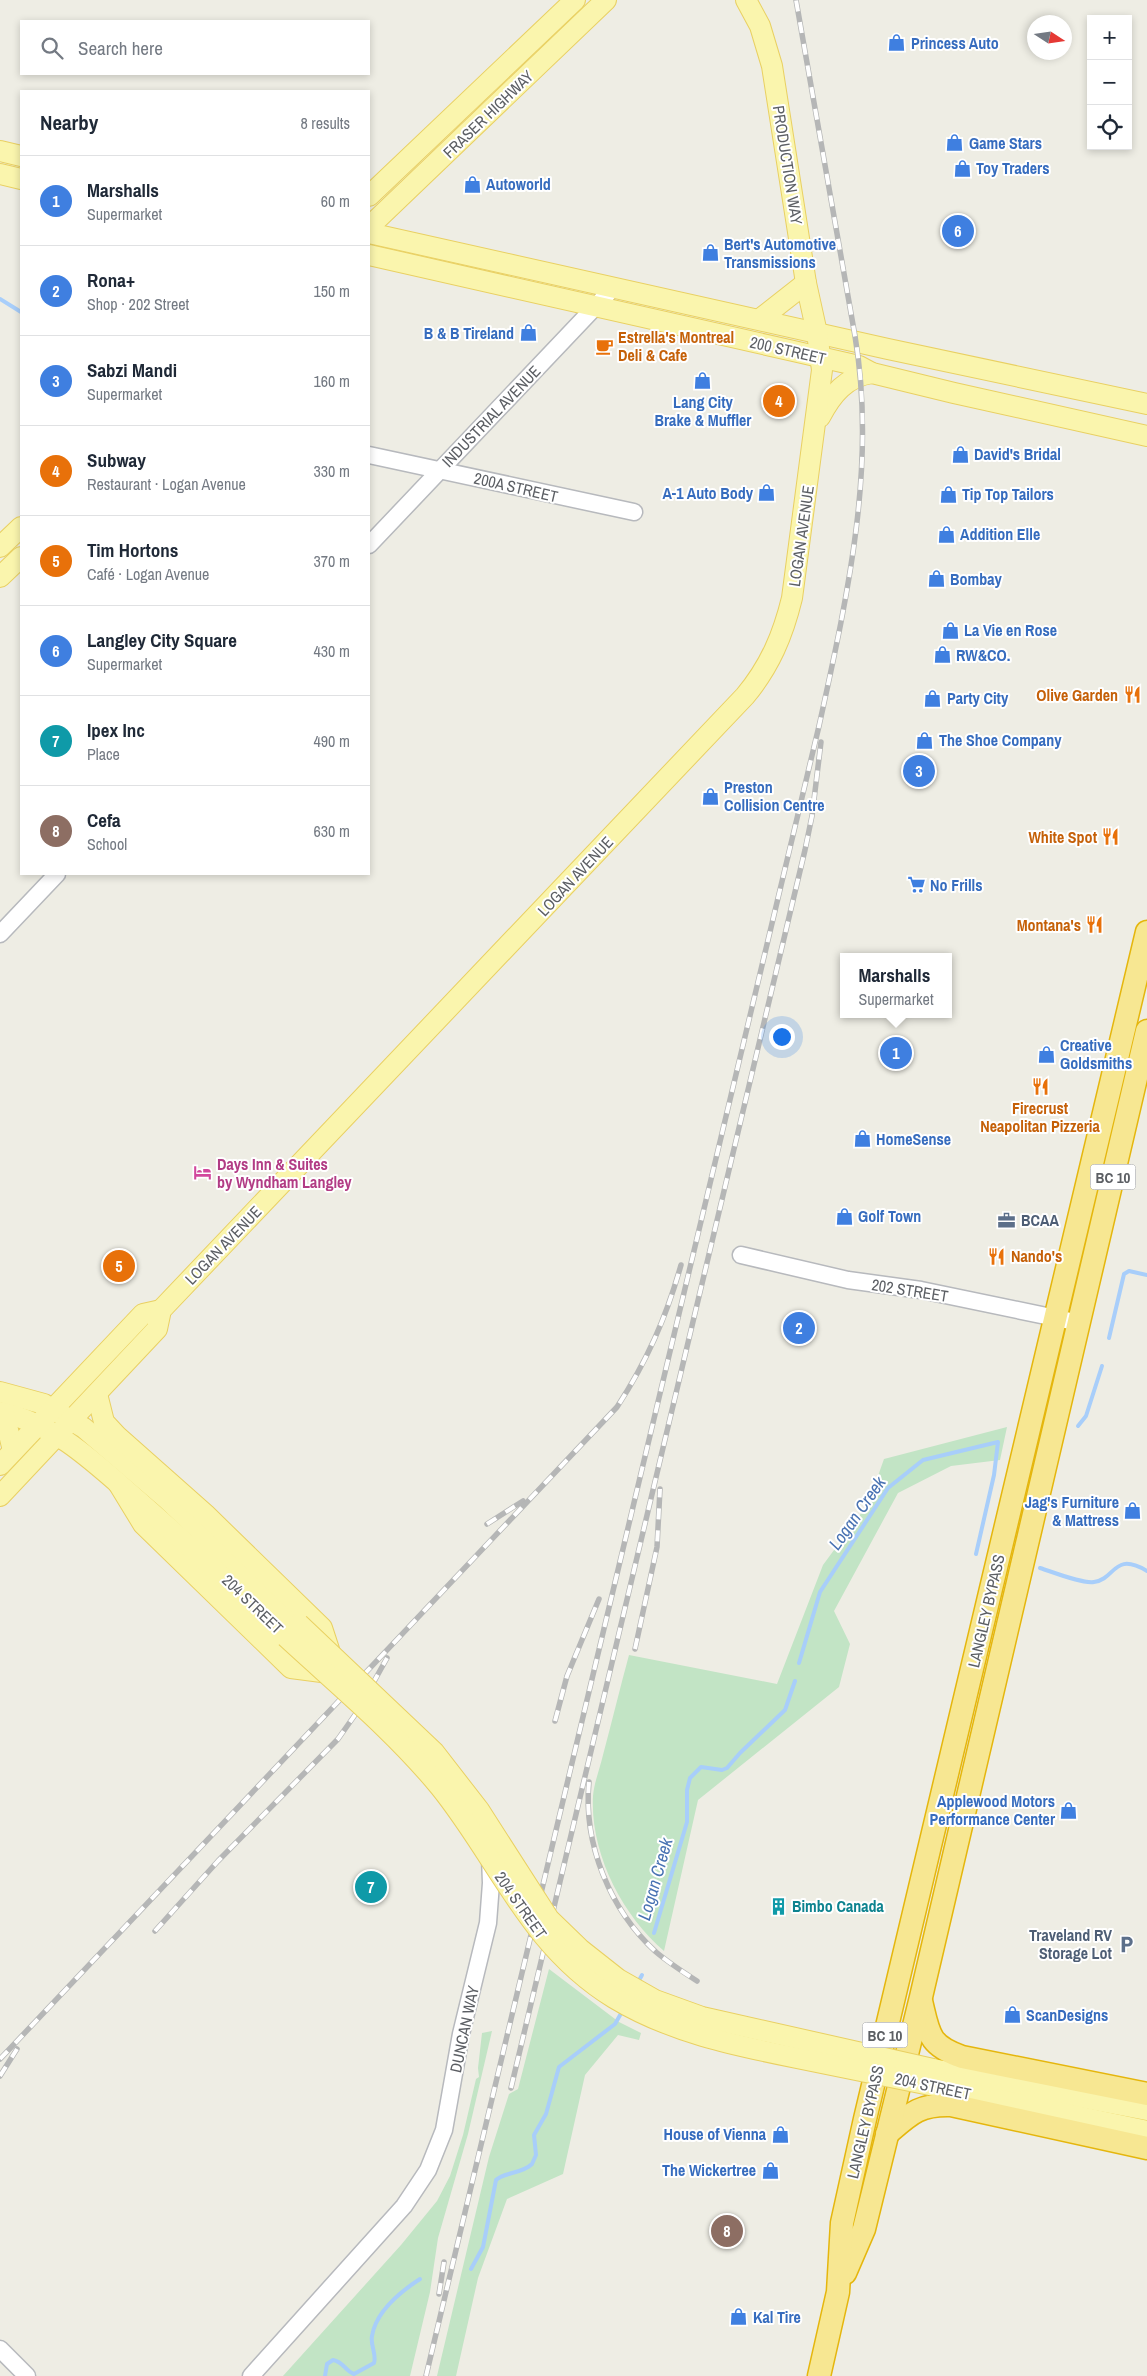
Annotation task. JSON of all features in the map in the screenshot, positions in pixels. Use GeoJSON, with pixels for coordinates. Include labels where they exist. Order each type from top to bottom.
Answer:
{"type":"FeatureCollection","features":[{"type":"Feature","properties":{"kind":"highway","name":"LANGLEY BYPASS"},"geometry":{"type":"LineString","coordinates":[[819,2376],[838,2292],[842,2223],[865,2119],[1056,1318],[1141,992],[1147,932]]}},
{"type":"Feature","properties":{"kind":"highway","name":"LANGLEY BYPASS"},"geometry":{"type":"LineString","coordinates":[[838,2292],[864,2229],[1145,1043]]}},
{"type":"Feature","properties":{"kind":"highway"},"geometry":{"type":"LineString","coordinates":[[920,1997],[928,2027],[935,2042],[944,2051],[962,2058],[1147,2094]]}},
{"type":"Feature","properties":{"kind":"highway"},"geometry":{"type":"LineString","coordinates":[[887,2134],[912,2112],[923,2107],[951,2105],[1147,2148]]}},
{"type":"Feature","properties":{"kind":"main road","name":"FRASER HIGHWAY"},"geometry":{"type":"LineString","coordinates":[[370,195],[574,0]]}},
{"type":"Feature","properties":{"kind":"main road","name":"FRASER HIGHWAY"},"geometry":{"type":"LineString","coordinates":[[370,226],[606,0]]}},
{"type":"Feature","properties":{"kind":"main road","name":"PRODUCTION WAY"},"geometry":{"type":"LineString","coordinates":[[746,0],[760,26],[772,66],[806,283],[821,357]]}},
{"type":"Feature","properties":{"kind":"main road"},"geometry":{"type":"LineString","coordinates":[[0,151],[20,156]]}},
{"type":"Feature","properties":{"kind":"main road"},"geometry":{"type":"LineString","coordinates":[[0,174],[20,179]]}},
{"type":"Feature","properties":{"kind":"main road","name":"200 STREET"},"geometry":{"type":"LineString","coordinates":[[370,233],[1147,404]]}},
{"type":"Feature","properties":{"kind":"main road","name":"200 STREET"},"geometry":{"type":"LineString","coordinates":[[370,256],[821,357],[859,366],[872,373],[1147,436]]}},
{"type":"Feature","properties":{"kind":"main road"},"geometry":{"type":"LineString","coordinates":[[760,319],[806,283]]}},
{"type":"Feature","properties":{"kind":"main road","name":"LOGAN AVENUE"},"geometry":{"type":"LineString","coordinates":[[0,1496],[157,1329],[161,1310],[549,904],[757,681],[784,630],[792,598],[816,426],[822,376],[821,357]]}},
{"type":"Feature","properties":{"kind":"main road"},"geometry":{"type":"LineString","coordinates":[[816,426],[829,400],[840,387],[861,375],[872,373]]}},
{"type":"Feature","properties":{"kind":"main road"},"geometry":{"type":"LineString","coordinates":[[0,547],[20,528]]}},
{"type":"Feature","properties":{"kind":"main road"},"geometry":{"type":"LineString","coordinates":[[0,577],[20,558]]}},
{"type":"Feature","properties":{"kind":"main road","name":"LOGAN AVENUE"},"geometry":{"type":"LineString","coordinates":[[6,1458],[39,1426],[143,1314],[161,1310]]}},
{"type":"Feature","properties":{"kind":"main road","name":"204 STREET"},"geometry":{"type":"LineString","coordinates":[[0,1392],[29,1399],[72,1419],[126,1462],[168,1500],[422,1766],[472,1830],[519,1906],[550,1944],[596,1987],[654,2019],[708,2038],[932,2077],[1147,2110]]}},
{"type":"Feature","properties":{"kind":"main road"},"geometry":{"type":"LineString","coordinates":[[97,1394],[104,1422],[117,1436],[205,1514],[322,1628],[337,1674],[291,1668],[143,1524],[118,1483]]}},
{"type":"Feature","properties":{"kind":"main road"},"geometry":{"type":"LineString","coordinates":[[2,1412],[6,1458]]}},
{"type":"Feature","properties":{"kind":"main road","name":"204 STREET"},"geometry":{"type":"LineString","coordinates":[[2,1412],[39,1426],[90,1459],[206,1560],[292,1630]]}},
{"type":"Feature","properties":{"kind":"main road","name":"204 STREET"},"geometry":{"type":"LineString","coordinates":[[932,2077],[1147,2131]]}},
{"type":"Feature","properties":{"kind":"street","name":"INDUSTRIAL AVENUE"},"geometry":{"type":"LineString","coordinates":[[370,544],[613,288]]}},
{"type":"Feature","properties":{"kind":"street","name":"200A STREET"},"geometry":{"type":"LineString","coordinates":[[370,455],[634,512]]}},
{"type":"Feature","properties":{"kind":"street"},"geometry":{"type":"LineString","coordinates":[[0,934],[56,875]]}},
{"type":"Feature","properties":{"kind":"street","name":"202 STREET"},"geometry":{"type":"LineString","coordinates":[[741,1255],[848,1280],[921,1290],[1080,1323]]}},
{"type":"Feature","properties":{"kind":"street","name":"DUNCAN WAY"},"geometry":{"type":"LineString","coordinates":[[251,2376],[404,2206],[428,2170],[437,2150],[449,2108],[461,2034],[488,1923],[491,1861],[484,1836],[473,1818],[429,1760],[337,1674]]}},
{"type":"Feature","properties":{"kind":"street"},"geometry":{"type":"LineString","coordinates":[[0,2349],[27,2376]]}},
{"type":"Feature","properties":{"kind":"green space"},"geometry":{"type":"Polygon","coordinates":[[[1007,1427],[1000,1460],[951,1466],[898,1493],[834,1611],[850,1644],[839,1687],[698,1800],[664,1951],[635,1920],[622,1901],[603,1861],[593,1818],[595,1786],[629,1655],[777,1684],[823,1565],[868,1504],[884,1459],[1007,1427]]]}},
{"type":"Feature","properties":{"kind":"green space"},"geometry":{"type":"Polygon","coordinates":[[[549,1969],[619,2022],[641,2033],[639,2040],[618,2035],[585,2075],[563,2174],[507,2199],[478,2278],[456,2376],[437,2376],[489,2157],[509,2094],[518,2089],[549,1969]]]}},
{"type":"Feature","properties":{"kind":"green space"},"geometry":{"type":"Polygon","coordinates":[[[492,2031],[468,2134],[438,2238],[430,2292],[410,2376],[283,2376],[401,2245],[437,2201],[450,2176],[463,2135],[476,2079],[479,2077],[478,2068],[482,2033],[492,2031]]]}},
{"type":"Feature","properties":{"kind":"waterway"},"geometry":{"type":"LineString","coordinates":[[0,299],[20,311]]}},
{"type":"Feature","properties":{"kind":"waterway","name":"Logan Creek"},"geometry":{"type":"LineString","coordinates":[[1109,1338],[1124,1274],[1129,1271],[1147,1275]]}},
{"type":"Feature","properties":{"kind":"waterway","name":"Logan Creek"},"geometry":{"type":"LineString","coordinates":[[1078,1426],[1086,1416],[1102,1366]]}},
{"type":"Feature","properties":{"kind":"waterway","name":"Logan Creek"},"geometry":{"type":"LineString","coordinates":[[799,1663],[820,1592],[888,1488],[923,1460],[998,1442],[994,1475],[976,1554]]}},
{"type":"Feature","properties":{"kind":"waterway"},"geometry":{"type":"LineString","coordinates":[[1040,1568],[1075,1580],[1089,1582],[1101,1580],[1121,1565],[1136,1566],[1147,1571]]}},
{"type":"Feature","properties":{"kind":"waterway","name":"Logan Creek"},"geometry":{"type":"LineString","coordinates":[[654,1933],[687,1822],[687,1790],[690,1778],[701,1767],[722,1770],[727,1768],[785,1710],[795,1681]]}},
{"type":"Feature","properties":{"kind":"waterway","name":"Logan Creek"},"geometry":{"type":"LineString","coordinates":[[637,1984],[642,1975]]}},
{"type":"Feature","properties":{"kind":"waterway","name":"Logan Creek"},"geometry":{"type":"LineString","coordinates":[[471,2269],[483,2247],[496,2180],[499,2177],[528,2167],[532,2164],[536,2155],[534,2135],[546,2114],[559,2067],[615,2024],[623,2010]]}},
{"type":"Feature","properties":{"kind":"waterway","name":"Logan Creek"},"geometry":{"type":"LineString","coordinates":[[325,2376],[327,2364],[333,2360],[354,2374],[374,2363],[372,2336],[378,2318],[397,2296],[420,2279]]}},
{"type":"Feature","properties":{"kind":"railway"},"geometry":{"type":"LineString","coordinates":[[426,2376],[819,726],[840,629],[856,532],[863,434],[861,385],[855,336],[796,0]]}},
{"type":"Feature","properties":{"kind":"railway"},"geometry":{"type":"LineString","coordinates":[[511,2088],[805,850],[812,816],[821,742]]}},
{"type":"Feature","properties":{"kind":"railway"},"geometry":{"type":"LineString","coordinates":[[0,2059],[617,1407],[638,1373],[655,1339],[681,1265]]}},
{"type":"Feature","properties":{"kind":"railway"},"geometry":{"type":"LineString","coordinates":[[635,1649],[657,1547],[660,1489]]}},
{"type":"Feature","properties":{"kind":"railway"},"geometry":{"type":"LineString","coordinates":[[487,1524],[523,1501]]}},
{"type":"Feature","properties":{"kind":"railway"},"geometry":{"type":"LineString","coordinates":[[555,1721],[567,1676],[599,1599]]}},
{"type":"Feature","properties":{"kind":"railway"},"geometry":{"type":"LineString","coordinates":[[155,1931],[218,1861],[338,1739],[357,1712],[387,1658]]}},
{"type":"Feature","properties":{"kind":"railway"},"geometry":{"type":"LineString","coordinates":[[589,1782],[590,1829],[595,1852],[613,1896],[625,1916],[656,1952],[697,1981]]}},
{"type":"Feature","properties":{"kind":"railway"},"geometry":{"type":"LineString","coordinates":[[0,2076],[17,2049]]}},
{"type":"Feature","properties":{"kind":"railway"},"geometry":{"type":"LineString","coordinates":[[439,2294],[444,2262]]}},
{"type":"Feature","properties":{"kind":"place","name":"Princess Auto"},"geometry":{"type":"Point","coordinates":[897,43]}},
{"type":"Feature","properties":{"kind":"place","name":"Game Stars"},"geometry":{"type":"Point","coordinates":[955,143]}},
{"type":"Feature","properties":{"kind":"place","name":"Toy Traders"},"geometry":{"type":"Point","coordinates":[962,168]}},
{"type":"Feature","properties":{"kind":"place","name":"Autoworld"},"geometry":{"type":"Point","coordinates":[472,184]}},
{"type":"Feature","properties":{"kind":"place","name":"Langley City Square"},"geometry":{"type":"Point","coordinates":[958,231]}},
{"type":"Feature","properties":{"kind":"place","name":"Bert's Automotive Transmissions"},"geometry":{"type":"Point","coordinates":[710,253]}},
{"type":"Feature","properties":{"kind":"place","name":"B & B Tireland"},"geometry":{"type":"Point","coordinates":[528,333]}},
{"type":"Feature","properties":{"kind":"place","name":"Estrella's Montreal Deli & Cafe"},"geometry":{"type":"Point","coordinates":[604,346]}},
{"type":"Feature","properties":{"kind":"place","name":"Lang City Brake & Muffler"},"geometry":{"type":"Point","coordinates":[703,381]}},
{"type":"Feature","properties":{"kind":"place","name":"Subway"},"geometry":{"type":"Point","coordinates":[779,401]}},
{"type":"Feature","properties":{"kind":"place","name":"David's Bridal"},"geometry":{"type":"Point","coordinates":[960,454]}},
{"type":"Feature","properties":{"kind":"place","name":"A-1 Auto Body"},"geometry":{"type":"Point","coordinates":[767,493]}},
{"type":"Feature","properties":{"kind":"place","name":"Tip Top Tailors"},"geometry":{"type":"Point","coordinates":[948,494]}},
{"type":"Feature","properties":{"kind":"place","name":"Addition Elle"},"geometry":{"type":"Point","coordinates":[946,534]}},
{"type":"Feature","properties":{"kind":"place","name":"Bombay"},"geometry":{"type":"Point","coordinates":[936,579]}},
{"type":"Feature","properties":{"kind":"place","name":"La Vie en Rose"},"geometry":{"type":"Point","coordinates":[950,630]}},
{"type":"Feature","properties":{"kind":"place","name":"RW&CO."},"geometry":{"type":"Point","coordinates":[942,655]}},
{"type":"Feature","properties":{"kind":"place","name":"Olive Garden"},"geometry":{"type":"Point","coordinates":[1132,695]}},
{"type":"Feature","properties":{"kind":"place","name":"Party City"},"geometry":{"type":"Point","coordinates":[933,698]}},
{"type":"Feature","properties":{"kind":"place","name":"The Shoe Company"},"geometry":{"type":"Point","coordinates":[925,740]}},
{"type":"Feature","properties":{"kind":"place","name":"Sabzi Mandi"},"geometry":{"type":"Point","coordinates":[919,771]}},
{"type":"Feature","properties":{"kind":"place","name":"Preston Collision Centre"},"geometry":{"type":"Point","coordinates":[710,796]}},
{"type":"Feature","properties":{"kind":"place","name":"White Spot"},"geometry":{"type":"Point","coordinates":[1111,837]}},
{"type":"Feature","properties":{"kind":"place","name":"No Frills"},"geometry":{"type":"Point","coordinates":[916,885]}},
{"type":"Feature","properties":{"kind":"place","name":"Montana's"},"geometry":{"type":"Point","coordinates":[1095,925]}},
{"type":"Feature","properties":{"kind":"place","name":"Marshalls"},"geometry":{"type":"Point","coordinates":[896,1053]}},
{"type":"Feature","properties":{"kind":"place","name":"Creative Goldsmiths"},"geometry":{"type":"Point","coordinates":[1046,1054]}},
{"type":"Feature","properties":{"kind":"place","name":"Firecrust Neapolitan Pizzeria"},"geometry":{"type":"Point","coordinates":[1040,1086]}},
{"type":"Feature","properties":{"kind":"place","name":"HomeSense"},"geometry":{"type":"Point","coordinates":[862,1139]}},
{"type":"Feature","properties":{"kind":"place","name":"Days Inn & Suites by Wyndham Langley"},"geometry":{"type":"Point","coordinates":[203,1173]}},
{"type":"Feature","properties":{"kind":"place","name":"Golf Town"},"geometry":{"type":"Point","coordinates":[844,1216]}},
{"type":"Feature","properties":{"kind":"place","name":"BCAA"},"geometry":{"type":"Point","coordinates":[1007,1220]}},
{"type":"Feature","properties":{"kind":"place","name":"Nando's"},"geometry":{"type":"Point","coordinates":[997,1256]}},
{"type":"Feature","properties":{"kind":"place","name":"Tim Hortons"},"geometry":{"type":"Point","coordinates":[119,1266]}},
{"type":"Feature","properties":{"kind":"place","name":"Rona+"},"geometry":{"type":"Point","coordinates":[799,1328]}},
{"type":"Feature","properties":{"kind":"place","name":"Jag's Furniture & Mattress"},"geometry":{"type":"Point","coordinates":[1133,1511]}},
{"type":"Feature","properties":{"kind":"place","name":"Applewood Motors Performance Center"},"geometry":{"type":"Point","coordinates":[1069,1810]}},
{"type":"Feature","properties":{"kind":"place","name":"Ipex Inc"},"geometry":{"type":"Point","coordinates":[371,1887]}},
{"type":"Feature","properties":{"kind":"place","name":"Bimbo Canada"},"geometry":{"type":"Point","coordinates":[778,1906]}},
{"type":"Feature","properties":{"kind":"place","name":"Traveland RV Storage Lot"},"geometry":{"type":"Point","coordinates":[1126,1944]}},
{"type":"Feature","properties":{"kind":"place","name":"ScanDesigns"},"geometry":{"type":"Point","coordinates":[1012,2015]}},
{"type":"Feature","properties":{"kind":"place","name":"House of Vienna"},"geometry":{"type":"Point","coordinates":[780,2134]}},
{"type":"Feature","properties":{"kind":"place","name":"The Wickertree"},"geometry":{"type":"Point","coordinates":[770,2170]}},
{"type":"Feature","properties":{"kind":"place","name":"Cefa"},"geometry":{"type":"Point","coordinates":[727,2231]}},
{"type":"Feature","properties":{"kind":"place","name":"Kal Tire"},"geometry":{"type":"Point","coordinates":[739,2317]}}]}
